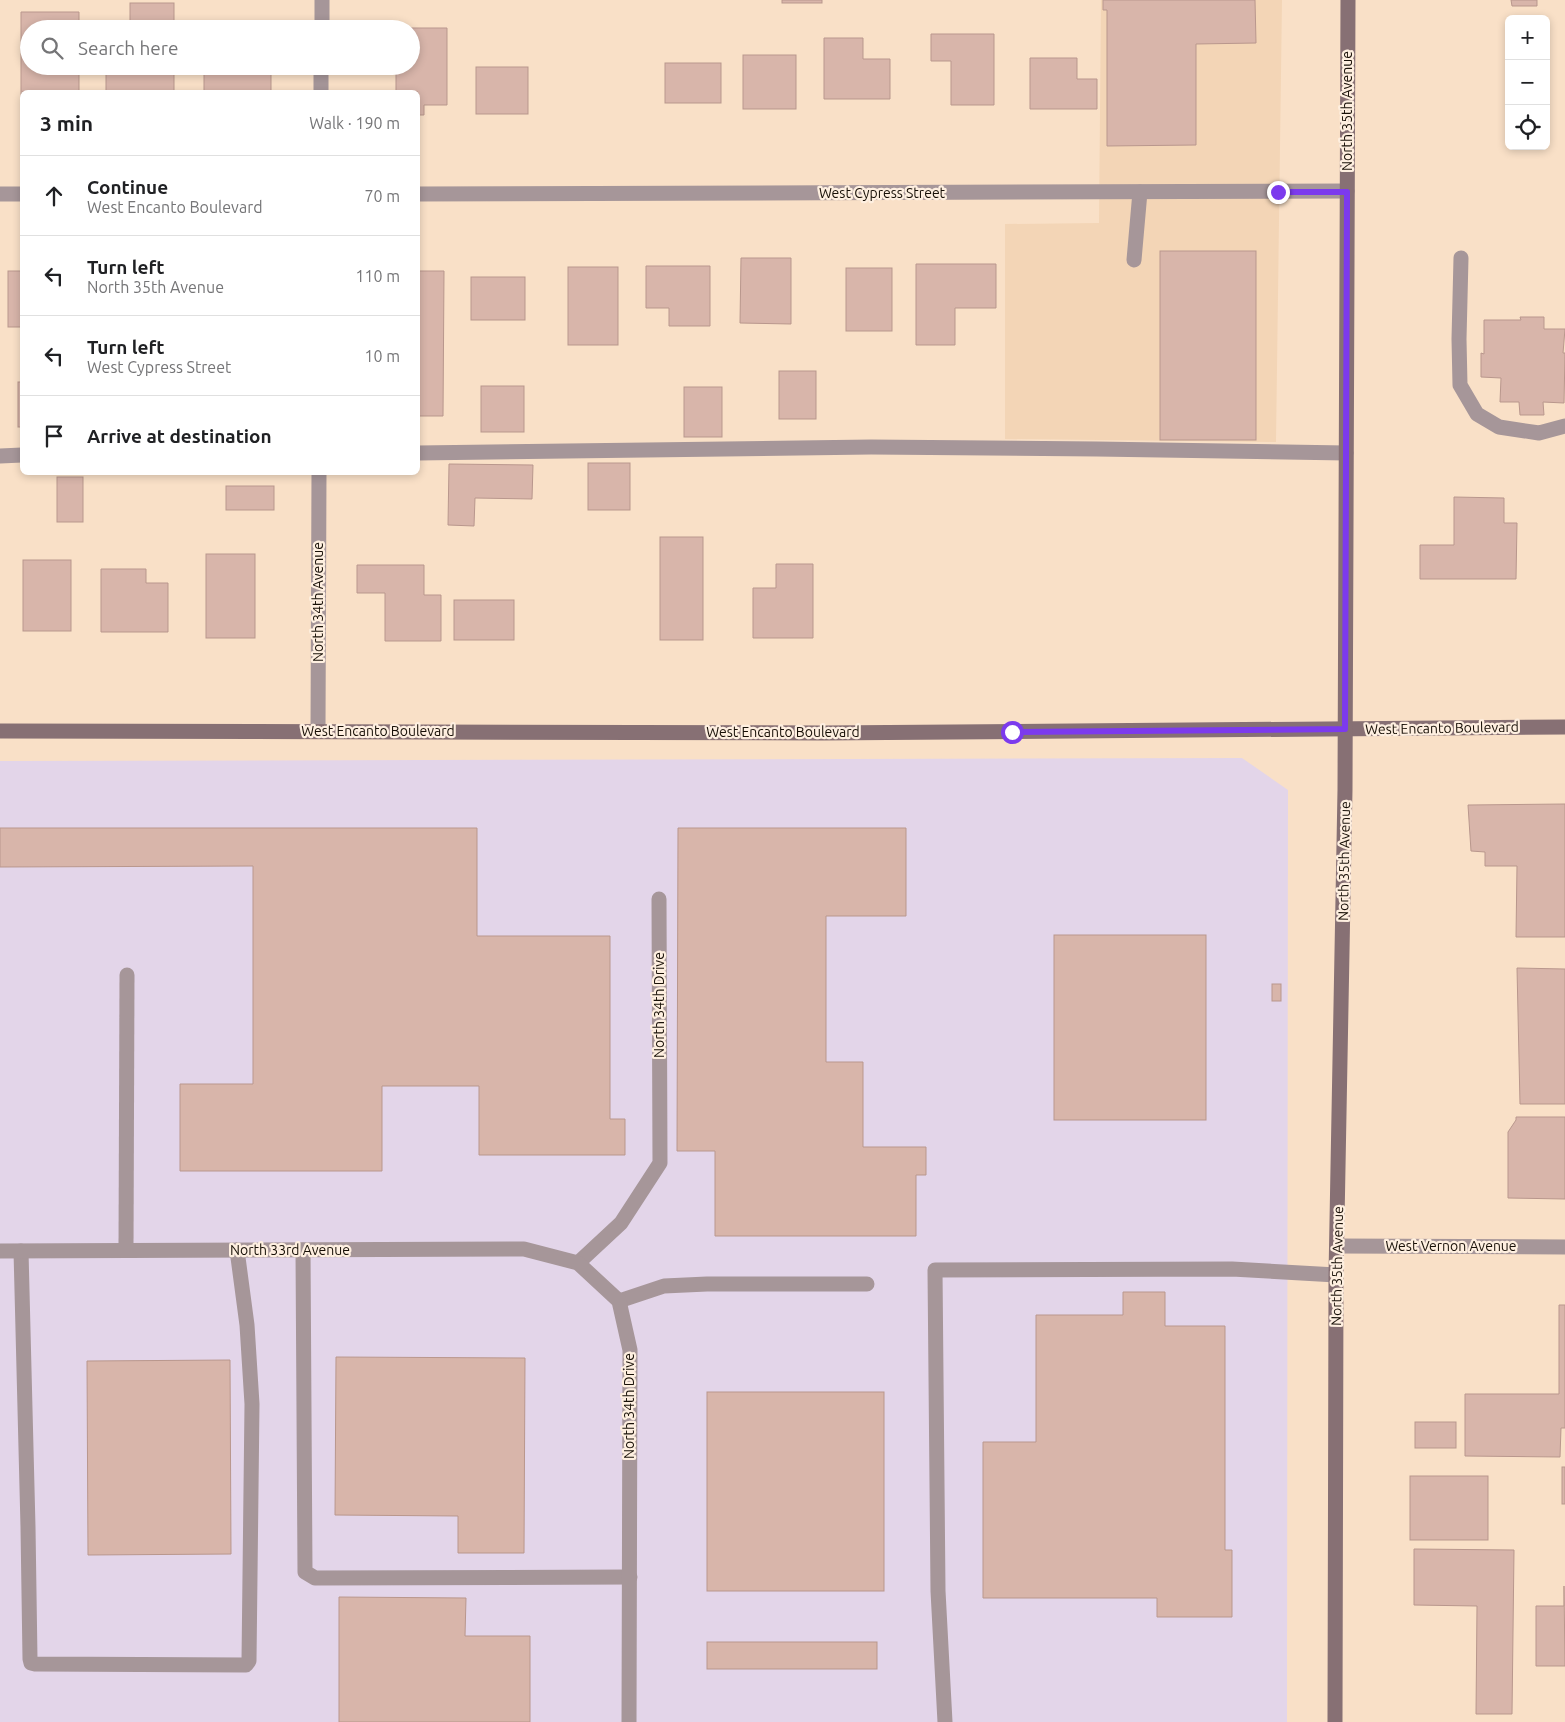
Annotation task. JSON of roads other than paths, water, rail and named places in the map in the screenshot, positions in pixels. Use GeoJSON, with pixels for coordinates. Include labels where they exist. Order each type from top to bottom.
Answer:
{"type":"FeatureCollection","features":[{"type":"Feature","properties":{"kind":"main road","name":"North 35th Avenue"},"geometry":{"type":"LineString","coordinates":[[1335,1722],[1336,1275],[1338,1246],[1345,729],[1348,0]]}},
{"type":"Feature","properties":{"kind":"main road","name":"West Encanto Boulevard"},"geometry":{"type":"LineString","coordinates":[[0,731],[833,733],[1565,727]]}},
{"type":"Feature","properties":{"kind":"street"},"geometry":{"type":"LineString","coordinates":[[322,0],[322,20]]}},
{"type":"Feature","properties":{"kind":"street"},"geometry":{"type":"LineString","coordinates":[[321,90],[322,75]]}},
{"type":"Feature","properties":{"kind":"street"},"geometry":{"type":"LineString","coordinates":[[1134,260],[1140,192]]}},
{"type":"Feature","properties":{"kind":"street","name":"West Cypress Street"},"geometry":{"type":"LineString","coordinates":[[420,194],[1347,192]]}},
{"type":"Feature","properties":{"kind":"street"},"geometry":{"type":"LineString","coordinates":[[0,194],[20,194]]}},
{"type":"Feature","properties":{"kind":"street"},"geometry":{"type":"LineString","coordinates":[[1462,258],[1459,339],[1460,384],[1477,414],[1499,427],[1539,433],[1565,426]]}},
{"type":"Feature","properties":{"kind":"street"},"geometry":{"type":"LineString","coordinates":[[420,453],[881,447],[1346,453]]}},
{"type":"Feature","properties":{"kind":"street"},"geometry":{"type":"LineString","coordinates":[[0,456],[20,456]]}},
{"type":"Feature","properties":{"kind":"street","name":"North 34th Avenue"},"geometry":{"type":"LineString","coordinates":[[318,731],[319,475]]}},
{"type":"Feature","properties":{"kind":"street","name":"North 34th Drive"},"geometry":{"type":"LineString","coordinates":[[578,1263],[621,1224],[660,1163],[659,899]]}},
{"type":"Feature","properties":{"kind":"street"},"geometry":{"type":"LineString","coordinates":[[126,1250],[127,975]]}},
{"type":"Feature","properties":{"kind":"street","name":"West Vernon Avenue"},"geometry":{"type":"LineString","coordinates":[[1338,1246],[1565,1247]]}},
{"type":"Feature","properties":{"kind":"street","name":"North 33rd Avenue"},"geometry":{"type":"LineString","coordinates":[[0,1251],[524,1249],[578,1263]]}},
{"type":"Feature","properties":{"kind":"street"},"geometry":{"type":"LineString","coordinates":[[21,1251],[31,1663],[246,1665],[249,1661],[252,1404],[247,1325],[237,1250]]}},
{"type":"Feature","properties":{"kind":"street"},"geometry":{"type":"LineString","coordinates":[[304,1250],[305,1572],[315,1578],[630,1577]]}},
{"type":"Feature","properties":{"kind":"street"},"geometry":{"type":"LineString","coordinates":[[578,1263],[619,1301],[664,1286],[707,1284],[867,1284]]}},
{"type":"Feature","properties":{"kind":"street"},"geometry":{"type":"LineString","coordinates":[[945,1722],[938,1591],[935,1270],[1232,1269],[1336,1275]]}},
{"type":"Feature","properties":{"kind":"street","name":"North 34th Drive"},"geometry":{"type":"LineString","coordinates":[[619,1301],[630,1350],[630,1722]]}}]}
